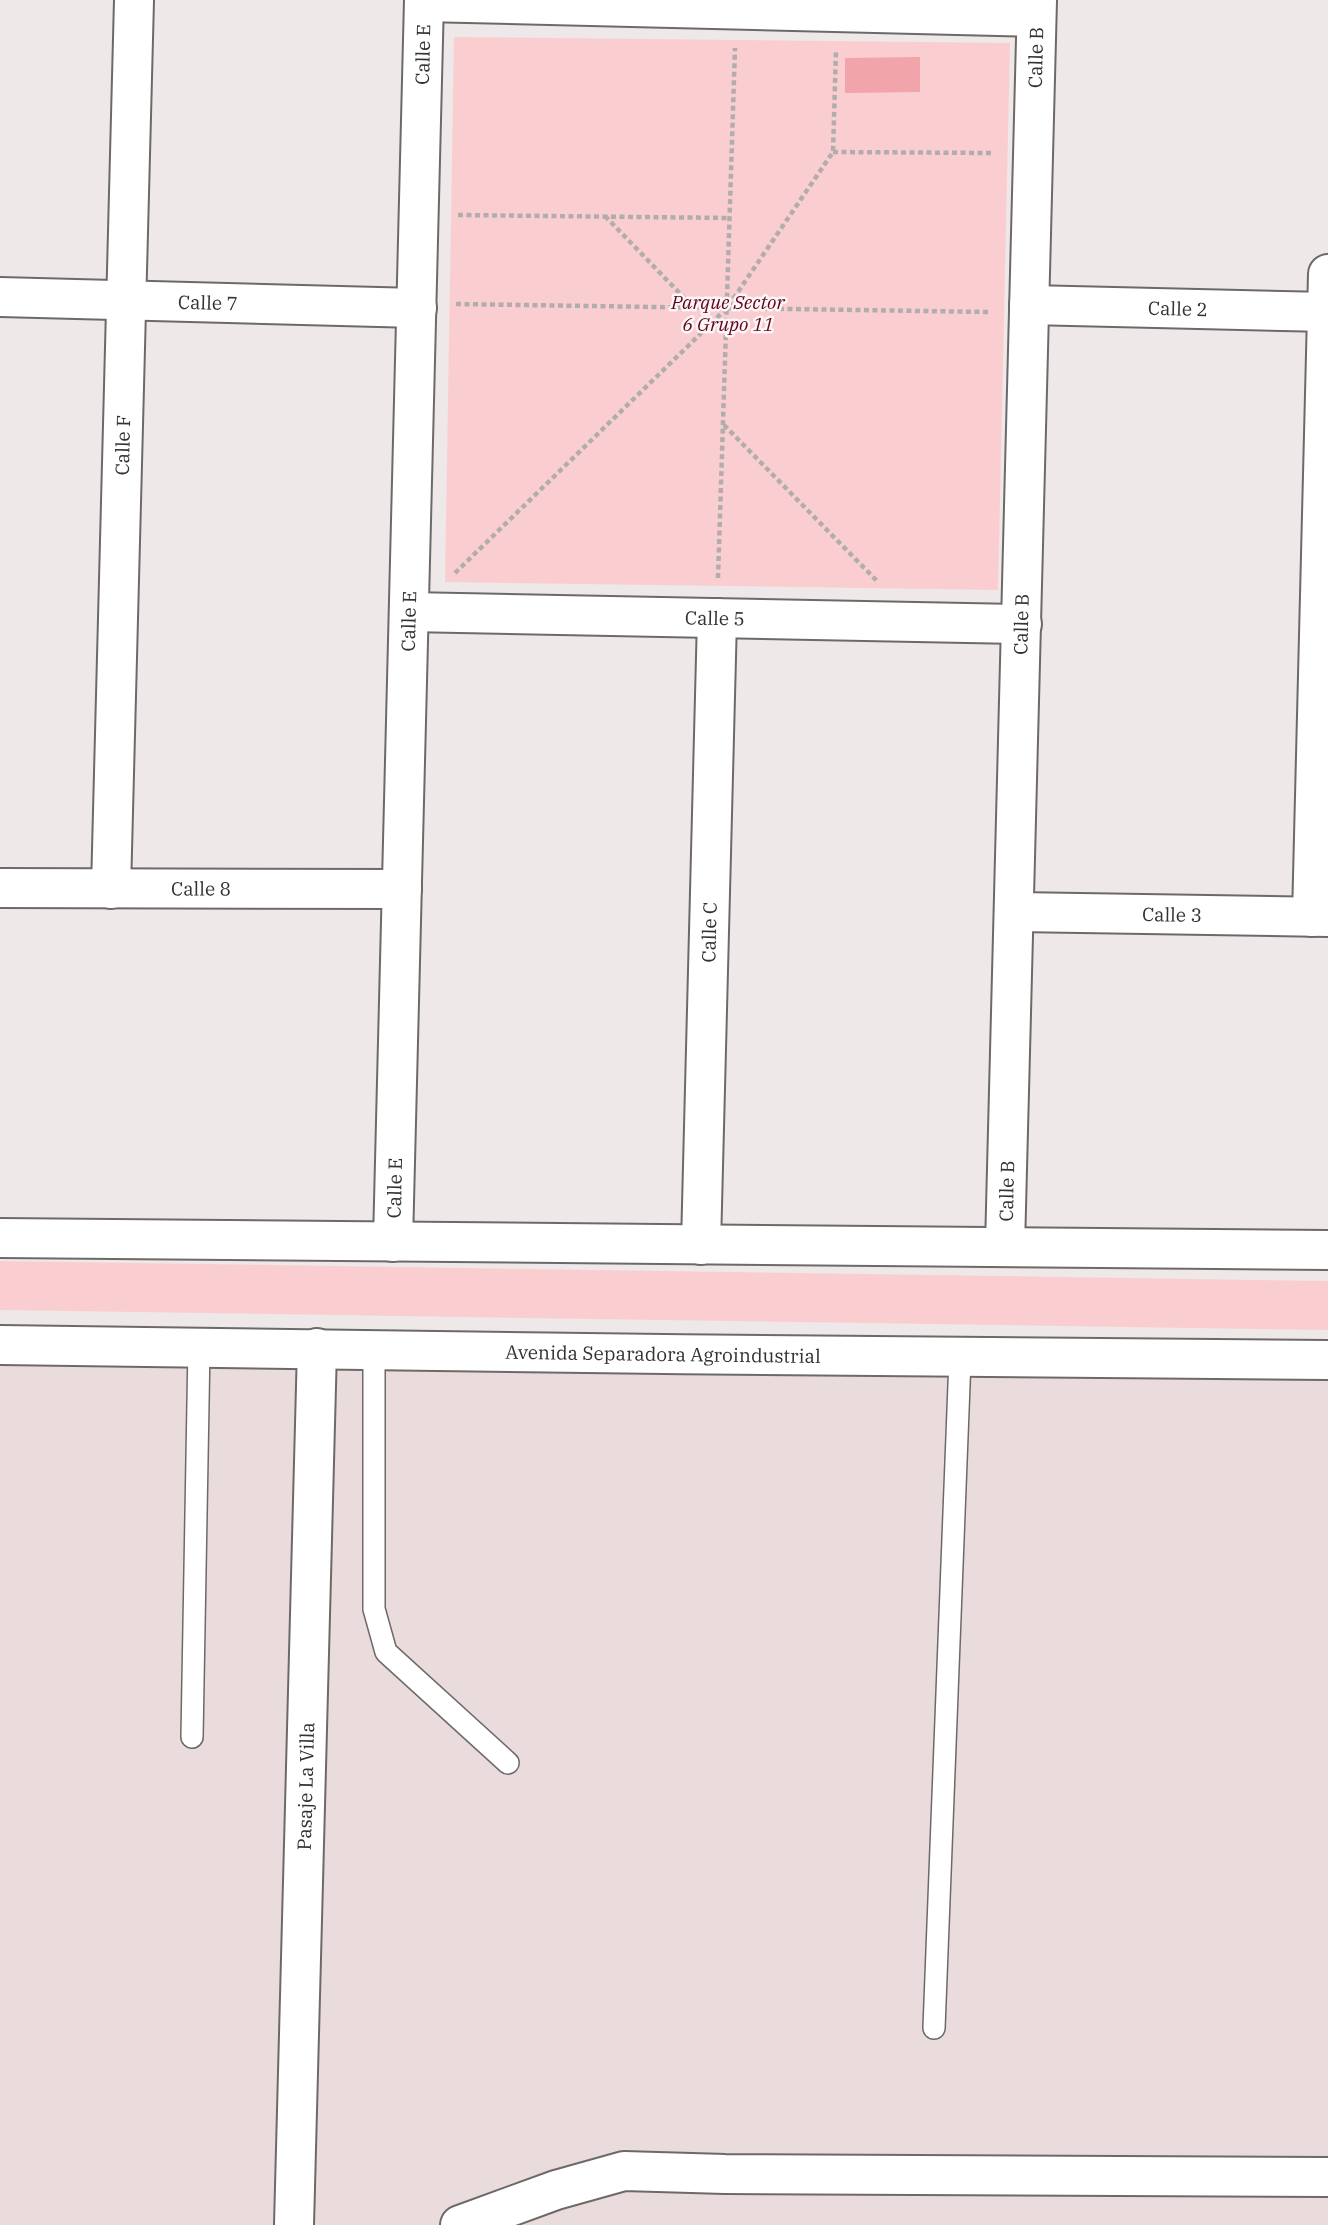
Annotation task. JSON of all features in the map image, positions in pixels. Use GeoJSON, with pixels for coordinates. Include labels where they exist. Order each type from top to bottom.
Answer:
{"type":"FeatureCollection","features":[{"type":"Feature","properties":{"kind":"street","name":"Calle F"},"geometry":{"type":"LineString","coordinates":[[111,889],[134,0]]}},
{"type":"Feature","properties":{"kind":"street"},"geometry":{"type":"LineString","coordinates":[[424,1],[1036,8]]}},
{"type":"Feature","properties":{"kind":"street","name":"Calle E"},"geometry":{"type":"LineString","coordinates":[[393,1242],[424,1]]}},
{"type":"Feature","properties":{"kind":"street","name":"Calle B"},"geometry":{"type":"LineString","coordinates":[[1006,1247],[1036,8]]}},
{"type":"Feature","properties":{"kind":"street"},"geometry":{"type":"LineString","coordinates":[[1320,917],[1328,274]]}},
{"type":"Feature","properties":{"kind":"street","name":"Calle 7"},"geometry":{"type":"LineString","coordinates":[[0,297],[417,306]]}},
{"type":"Feature","properties":{"kind":"street","name":"Calle 2"},"geometry":{"type":"LineString","coordinates":[[1029,308],[1328,312]]}},
{"type":"Feature","properties":{"kind":"street","name":"Calle 5"},"geometry":{"type":"LineString","coordinates":[[409,612],[1022,624]]}},
{"type":"Feature","properties":{"kind":"street","name":"Calle C"},"geometry":{"type":"LineString","coordinates":[[701,1245],[717,618]]}},
{"type":"Feature","properties":{"kind":"street","name":"Calle 8"},"geometry":{"type":"LineString","coordinates":[[0,888],[402,889]]}},
{"type":"Feature","properties":{"kind":"street","name":"Calle 3"},"geometry":{"type":"LineString","coordinates":[[1014,912],[1320,917]]}},
{"type":"Feature","properties":{"kind":"street"},"geometry":{"type":"LineString","coordinates":[[0,1238],[1328,1250]]}},
{"type":"Feature","properties":{"kind":"street","name":"Avenida Separadora Agroindustrial"},"geometry":{"type":"LineString","coordinates":[[0,1345],[960,1359],[1328,1360]]}},
{"type":"Feature","properties":{"kind":"street","name":"Pasaje La Villa"},"geometry":{"type":"LineString","coordinates":[[294,2225],[317,1348]]}},
{"type":"Feature","properties":{"kind":"street"},"geometry":{"type":"LineString","coordinates":[[460,2225],[555,2190],[624,2171],[1328,2178]]}},
{"type":"Feature","properties":{"kind":"lane"},"geometry":{"type":"LineString","coordinates":[[192,1737],[199,1347]]}},
{"type":"Feature","properties":{"kind":"lane"},"geometry":{"type":"LineString","coordinates":[[374,1349],[374,1609],[386,1653],[508,1763]]}},
{"type":"Feature","properties":{"kind":"lane"},"geometry":{"type":"LineString","coordinates":[[934,2028],[960,1359]]}},
{"type":"Feature","properties":{"kind":"path"},"geometry":{"type":"LineString","coordinates":[[731,580],[718,580],[735,46],[748,46]]}},
{"type":"Feature","properties":{"kind":"path"},"geometry":{"type":"LineString","coordinates":[[452,576],[727,308],[833,152],[836,46],[824,46]]}},
{"type":"Feature","properties":{"kind":"path"},"geometry":{"type":"LineString","coordinates":[[833,152],[1001,153]]}},
{"type":"Feature","properties":{"kind":"path"},"geometry":{"type":"LineString","coordinates":[[458,228],[459,202]]}},
{"type":"Feature","properties":{"kind":"path"},"geometry":{"type":"LineString","coordinates":[[458,215],[730,218]]}},
{"type":"Feature","properties":{"kind":"path"},"geometry":{"type":"LineString","coordinates":[[605,216],[694,307]]}},
{"type":"Feature","properties":{"kind":"path"},"geometry":{"type":"LineString","coordinates":[[457,291],[457,318]]}},
{"type":"Feature","properties":{"kind":"path"},"geometry":{"type":"LineString","coordinates":[[417,306],[457,304],[727,308],[1029,308]]}},
{"type":"Feature","properties":{"kind":"path"},"geometry":{"type":"LineString","coordinates":[[723,425],[877,582]]}},
{"type":"Feature","properties":{"kind":"path"},"geometry":{"type":"LineString","coordinates":[[452,562],[452,576]]}},
{"type":"Feature","properties":{"kind":"path"},"geometry":{"type":"LineString","coordinates":[[452,576],[466,576]]}},
{"type":"Feature","properties":{"kind":"path"},"geometry":{"type":"LineString","coordinates":[[864,582],[890,582]]}},
{"type":"Feature","properties":{"kind":"shaded area"},"geometry":{"type":"Polygon","coordinates":[[[0,1363],[1328,1375],[1328,2225],[0,2225],[0,1363]]]}},
{"type":"Feature","properties":{"kind":"green space","name":"Parque Sector 6 Grupo 11"},"geometry":{"type":"Polygon","coordinates":[[[454,37],[1010,43],[998,590],[445,582],[454,37]]]}},
{"type":"Feature","properties":{"kind":"green space"},"geometry":{"type":"Polygon","coordinates":[[[0,1261],[1328,1281],[1328,1330],[0,1310],[0,1261]]]}},
{"type":"Feature","properties":{"kind":"building"},"geometry":{"type":"Polygon","coordinates":[[[920,57],[920,92],[845,93],[845,58],[920,57]]]}}]}
